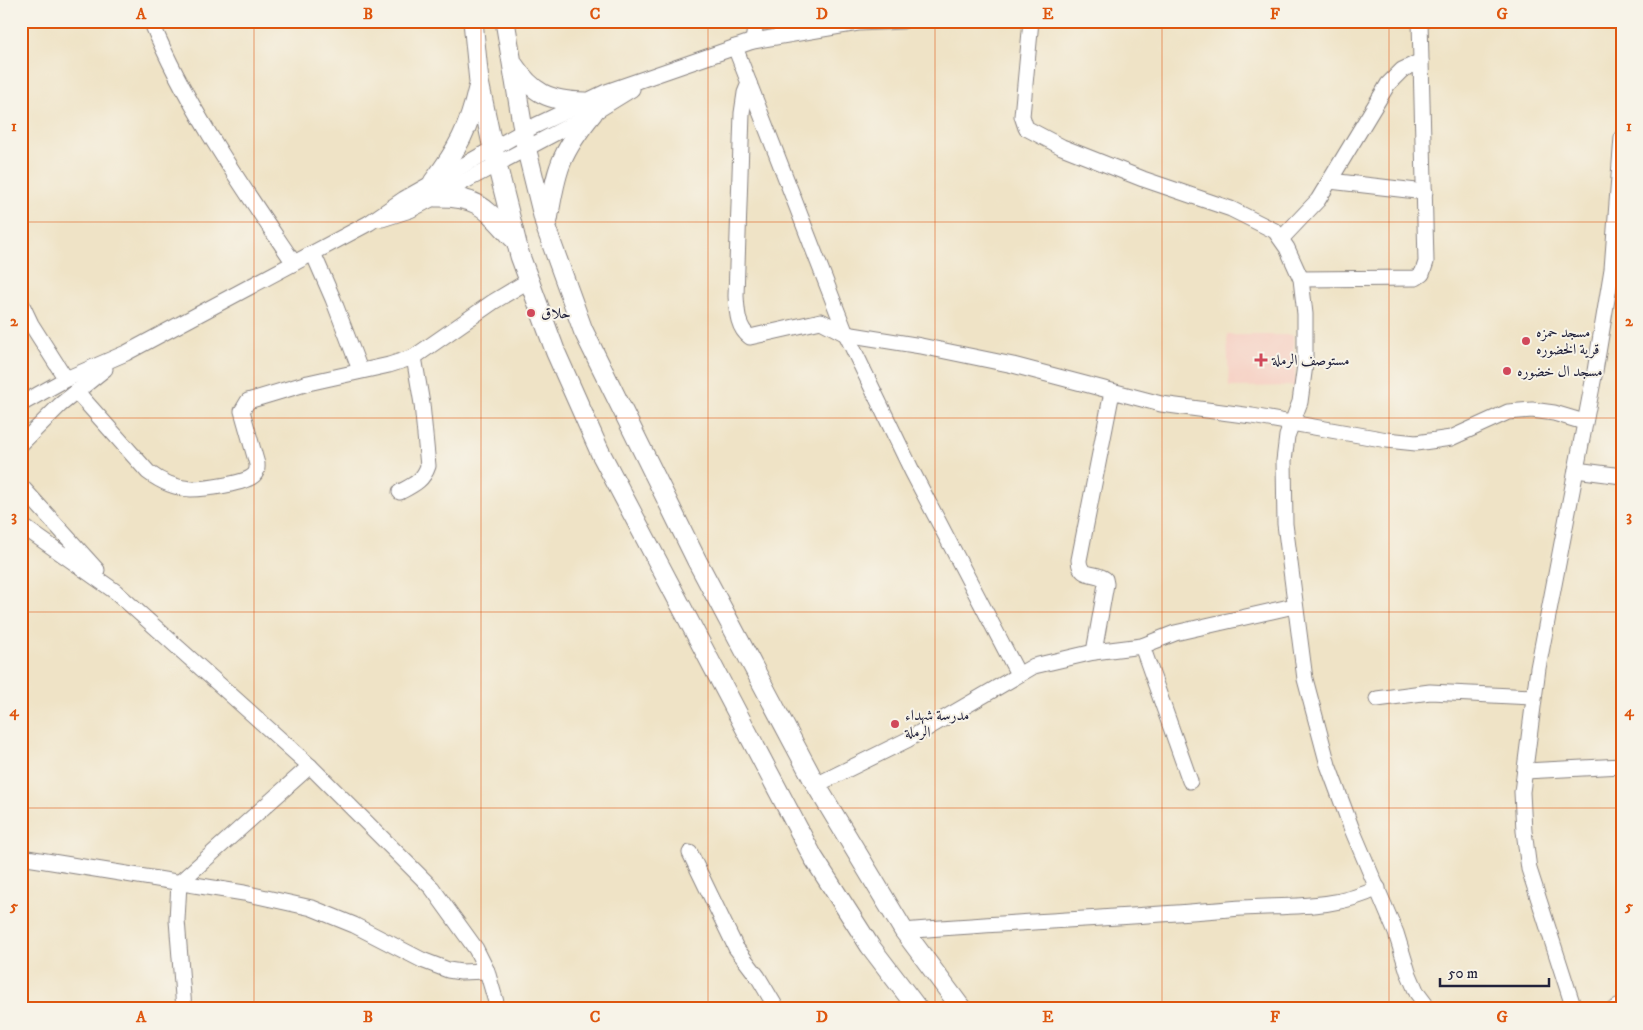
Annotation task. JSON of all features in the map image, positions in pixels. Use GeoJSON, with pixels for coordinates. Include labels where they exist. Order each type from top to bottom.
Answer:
{"type":"FeatureCollection","features":[{"type":"Feature","properties":{"kind":"main road"},"geometry":{"type":"LineString","coordinates":[[473,21],[479,82],[516,241],[528,280],[600,452],[813,857],[870,946],[918,1009]]}},
{"type":"Feature","properties":{"kind":"main road"},"geometry":{"type":"LineString","coordinates":[[505,21],[525,139],[546,228],[583,330],[696,561],[816,785],[904,931],[962,1009]]}},
{"type":"Feature","properties":{"kind":"main road"},"geometry":{"type":"LineString","coordinates":[[511,61],[521,76],[541,93],[560,101],[589,108],[563,154],[555,177],[546,228]]}},
{"type":"Feature","properties":{"kind":"main road"},"geometry":{"type":"LineString","coordinates":[[479,82],[471,118],[460,143],[434,190],[471,200],[486,209],[516,241]]}},
{"type":"Feature","properties":{"kind":"street"},"geometry":{"type":"LineString","coordinates":[[151,21],[185,93],[212,139],[294,263]]}},
{"type":"Feature","properties":{"kind":"street"},"geometry":{"type":"LineString","coordinates":[[753,41],[756,21]]}},
{"type":"Feature","properties":{"kind":"street"},"geometry":{"type":"LineString","coordinates":[[21,404],[71,385],[126,353],[369,223],[404,199],[434,190],[525,139],[589,108],[606,92],[753,41],[858,23],[903,21]]}},
{"type":"Feature","properties":{"kind":"street"},"geometry":{"type":"LineString","coordinates":[[1030,21],[1022,116],[1026,128],[1062,147],[1143,179],[1231,209],[1266,226],[1282,238],[1301,279],[1305,314],[1305,365],[1300,402],[1287,436],[1284,461],[1285,524],[1294,606],[1305,679],[1328,765],[1351,827],[1378,888],[1408,972],[1417,993],[1429,1009]]}},
{"type":"Feature","properties":{"kind":"street"},"geometry":{"type":"LineString","coordinates":[[1301,279],[1416,278],[1420,276],[1426,262],[1420,21]]}},
{"type":"Feature","properties":{"kind":"street"},"geometry":{"type":"LineString","coordinates":[[735,47],[846,334],[912,471],[1018,674]]}},
{"type":"Feature","properties":{"kind":"street"},"geometry":{"type":"LineString","coordinates":[[1282,238],[1306,215],[1330,181],[1388,84],[1402,70],[1421,61]]}},
{"type":"Feature","properties":{"kind":"street"},"geometry":{"type":"LineString","coordinates":[[749,83],[745,93],[742,113],[736,296],[740,323],[744,333],[751,338],[818,320],[846,334],[921,346],[1013,365],[1161,404],[1217,410],[1292,424],[1416,443],[1451,438],[1508,412],[1532,410],[1554,413],[1584,422]]}},
{"type":"Feature","properties":{"kind":"street"},"geometry":{"type":"LineString","coordinates":[[1574,1009],[1529,869],[1524,831],[1522,792],[1534,697],[1584,422],[1617,270],[1622,137]]}},
{"type":"Feature","properties":{"kind":"street"},"geometry":{"type":"LineString","coordinates":[[1330,181],[1425,192]]}},
{"type":"Feature","properties":{"kind":"street"},"geometry":{"type":"LineString","coordinates":[[312,253],[333,298],[360,370]]}},
{"type":"Feature","properties":{"kind":"street"},"geometry":{"type":"LineString","coordinates":[[21,303],[31,324],[71,385],[148,472],[161,482],[191,489],[240,482],[257,472],[257,464],[242,411],[248,401],[414,357],[528,280]]}},
{"type":"Feature","properties":{"kind":"street"},"geometry":{"type":"LineString","coordinates":[[400,492],[418,483],[428,466],[414,357]]}},
{"type":"Feature","properties":{"kind":"street"},"geometry":{"type":"LineString","coordinates":[[21,444],[71,385]]}},
{"type":"Feature","properties":{"kind":"street"},"geometry":{"type":"LineString","coordinates":[[1094,652],[1106,584],[1105,579],[1101,576],[1087,575],[1082,571],[1079,560],[1112,392]]}},
{"type":"Feature","properties":{"kind":"street"},"geometry":{"type":"LineString","coordinates":[[1576,470],[1622,476]]}},
{"type":"Feature","properties":{"kind":"street"},"geometry":{"type":"LineString","coordinates":[[21,486],[116,592],[310,766],[432,888],[476,949],[487,971],[498,1009]]}},
{"type":"Feature","properties":{"kind":"street"},"geometry":{"type":"LineString","coordinates":[[21,525],[116,592]]}},
{"type":"Feature","properties":{"kind":"street"},"geometry":{"type":"LineString","coordinates":[[816,785],[907,740],[1034,666],[1094,652],[1142,646],[1175,633],[1294,606]]}},
{"type":"Feature","properties":{"kind":"street"},"geometry":{"type":"LineString","coordinates":[[1142,646],[1190,781]]}},
{"type":"Feature","properties":{"kind":"street"},"geometry":{"type":"LineString","coordinates":[[1377,698],[1430,692],[1534,697]]}},
{"type":"Feature","properties":{"kind":"street"},"geometry":{"type":"LineString","coordinates":[[184,1009],[177,920],[179,884],[310,766]]}},
{"type":"Feature","properties":{"kind":"street"},"geometry":{"type":"LineString","coordinates":[[1525,772],[1622,766]]}},
{"type":"Feature","properties":{"kind":"street"},"geometry":{"type":"LineString","coordinates":[[690,853],[736,948],[758,977],[776,1009]]}},
{"type":"Feature","properties":{"kind":"street"},"geometry":{"type":"LineString","coordinates":[[21,857],[244,893],[312,908],[354,925],[422,960],[448,970],[461,972],[487,971]]}},
{"type":"Feature","properties":{"kind":"street"},"geometry":{"type":"LineString","coordinates":[[904,931],[1022,922],[1136,917],[1232,908],[1312,906],[1348,901],[1378,888]]}},
{"type":"Feature","properties":{"kind":"street"},"geometry":{"type":"LineString","coordinates":[[1614,1009],[1622,1005]]}},
{"type":"Feature","properties":{"kind":"shaded area","name":"مستوصف الرملة"},"geometry":{"type":"Polygon","coordinates":[[[1227,335],[1293,335],[1296,386],[1229,387],[1227,335]]]}},
{"type":"Feature","properties":{"kind":"place","name":"حلاق"},"geometry":{"type":"Point","coordinates":[531,313]}},
{"type":"Feature","properties":{"kind":"place","name":"مسجد حمزه قرية الخضوره"},"geometry":{"type":"Point","coordinates":[1526,341]}},
{"type":"Feature","properties":{"kind":"place","name":"مستوصف الرملة"},"geometry":{"type":"Point","coordinates":[1261,360]}},
{"type":"Feature","properties":{"kind":"place","name":"مسجد ال خضوره"},"geometry":{"type":"Point","coordinates":[1507,371]}},
{"type":"Feature","properties":{"kind":"place","name":"مدرسة شهداء الرملة"},"geometry":{"type":"Point","coordinates":[895,724]}}]}
